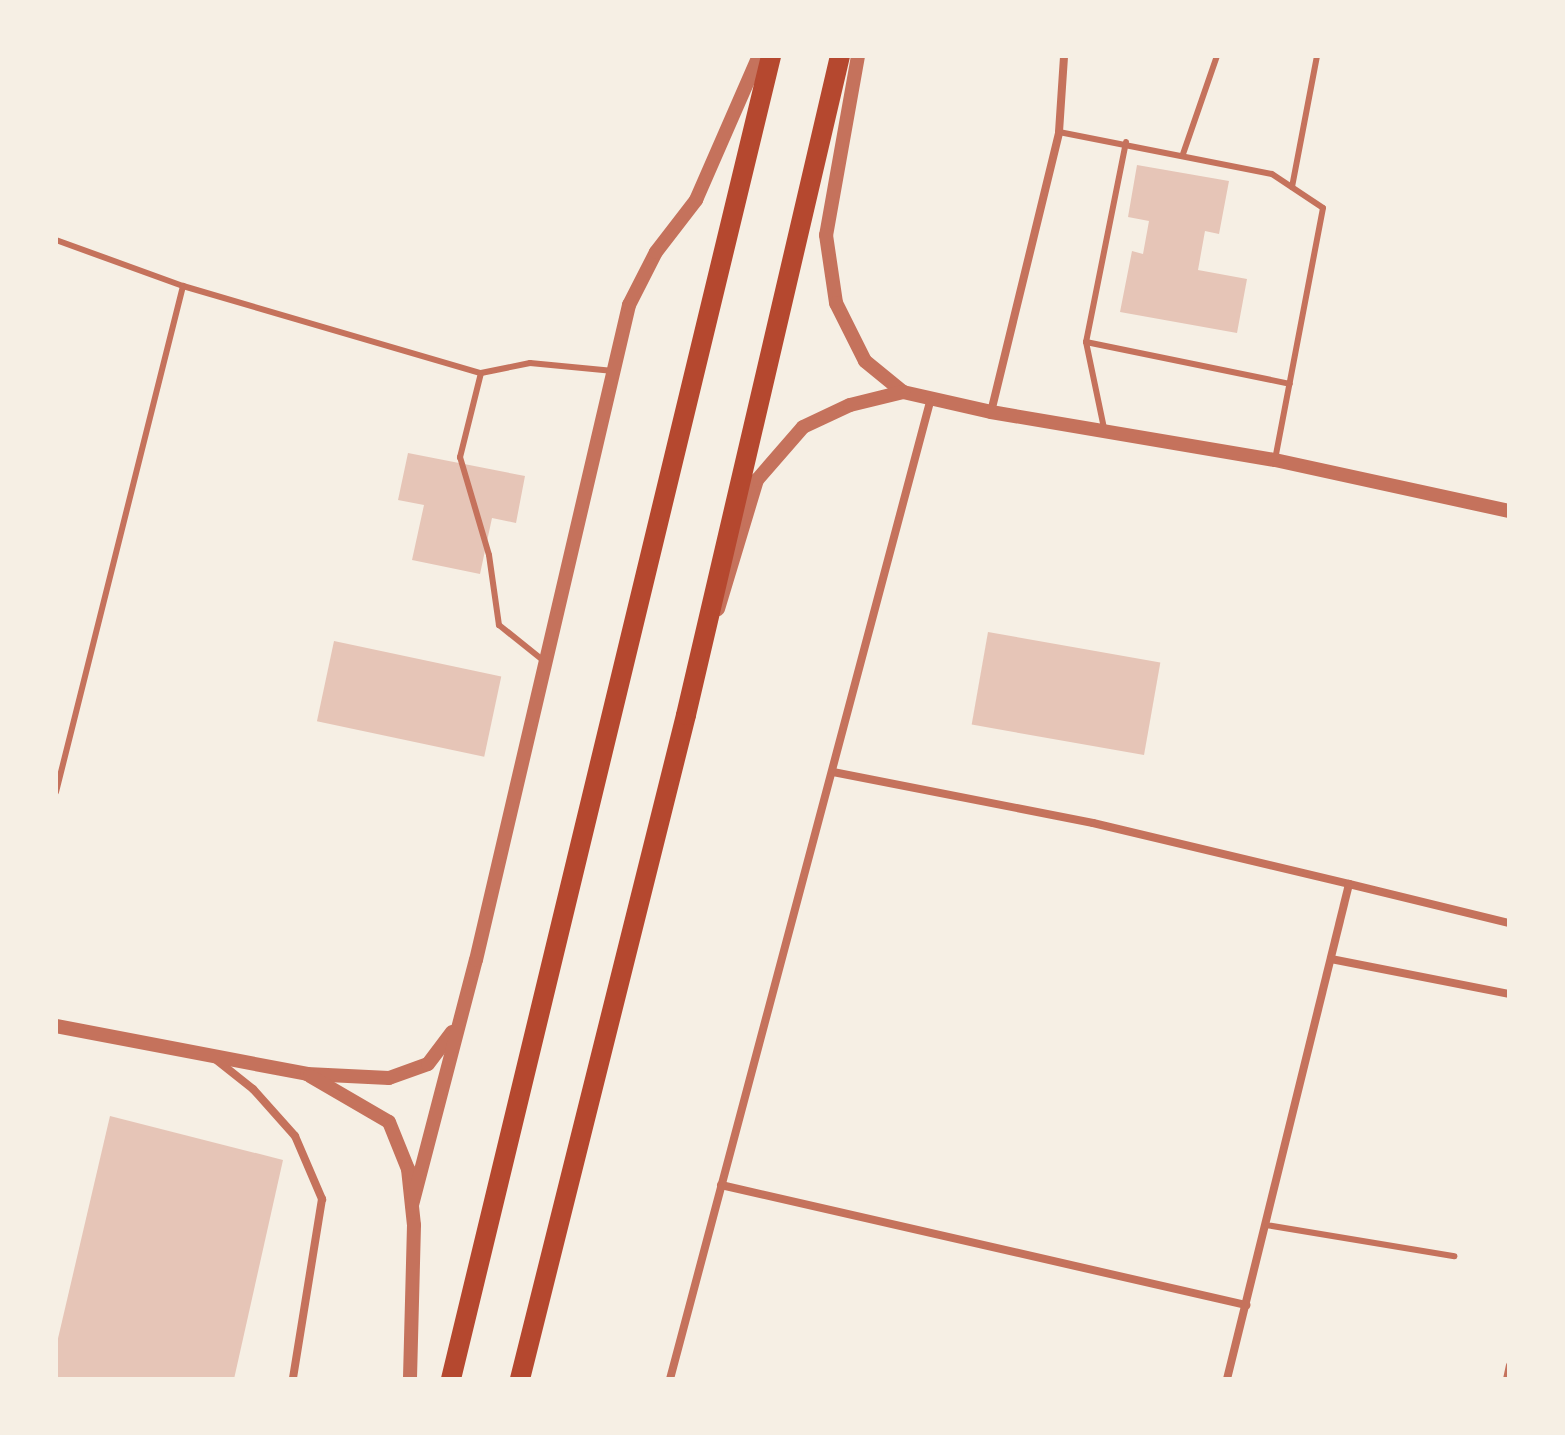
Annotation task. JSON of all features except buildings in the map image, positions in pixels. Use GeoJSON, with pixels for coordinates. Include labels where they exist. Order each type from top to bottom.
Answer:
{"type":"FeatureCollection","features":[{"type":"Feature","properties":{"kind":"main road"},"geometry":{"type":"LineString","coordinates":[[451,1379],[771,56]]}},
{"type":"Feature","properties":{"kind":"main road"},"geometry":{"type":"LineString","coordinates":[[520,1379],[698,659],[840,56]]}},
{"type":"Feature","properties":{"kind":"street"},"geometry":{"type":"LineString","coordinates":[[412,1205],[546,662],[629,305],[656,252],[703,186],[759,56]]}},
{"type":"Feature","properties":{"kind":"street"},"geometry":{"type":"LineString","coordinates":[[858,56],[826,235],[836,303],[859,350],[865,361],[903,392]]}},
{"type":"Feature","properties":{"kind":"street"},"geometry":{"type":"LineString","coordinates":[[991,412],[1059,132],[1062,58]]}},
{"type":"Feature","properties":{"kind":"street"},"geometry":{"type":"LineString","coordinates":[[698,659],[732,574],[757,480],[803,427],[850,405],[903,392],[991,412],[1275,460],[1509,511]]}},
{"type":"Feature","properties":{"kind":"street"},"geometry":{"type":"LineString","coordinates":[[670,1379],[931,398]]}},
{"type":"Feature","properties":{"kind":"street"},"geometry":{"type":"LineString","coordinates":[[833,772],[1093,823],[1509,923]]}},
{"type":"Feature","properties":{"kind":"street"},"geometry":{"type":"LineString","coordinates":[[1227,1379],[1349,884]]}},
{"type":"Feature","properties":{"kind":"street"},"geometry":{"type":"LineString","coordinates":[[1331,959],[1509,994]]}},
{"type":"Feature","properties":{"kind":"street"},"geometry":{"type":"LineString","coordinates":[[56,1026],[307,1074],[389,1078],[428,1064],[457,1027]]}},
{"type":"Feature","properties":{"kind":"street"},"geometry":{"type":"LineString","coordinates":[[211,1056],[253,1089],[295,1136],[322,1199],[293,1379]]}},
{"type":"Feature","properties":{"kind":"street"},"geometry":{"type":"LineString","coordinates":[[307,1074],[389,1122],[408,1169],[412,1205],[410,1379]]}},
{"type":"Feature","properties":{"kind":"street"},"geometry":{"type":"LineString","coordinates":[[721,1185],[1246,1305]]}},
{"type":"Feature","properties":{"kind":"lane"},"geometry":{"type":"LineString","coordinates":[[1183,154],[1217,56]]}},
{"type":"Feature","properties":{"kind":"lane"},"geometry":{"type":"LineString","coordinates":[[1292,187],[1317,56]]}},
{"type":"Feature","properties":{"kind":"lane"},"geometry":{"type":"LineString","coordinates":[[1059,132],[1126,142],[1272,174],[1323,208],[1275,460]]}},
{"type":"Feature","properties":{"kind":"lane"},"geometry":{"type":"LineString","coordinates":[[1104,432],[1086,342],[1126,142]]}},
{"type":"Feature","properties":{"kind":"lane"},"geometry":{"type":"LineString","coordinates":[[56,240],[183,286],[481,373],[530,363],[614,371]]}},
{"type":"Feature","properties":{"kind":"lane"},"geometry":{"type":"LineString","coordinates":[[56,792],[183,286]]}},
{"type":"Feature","properties":{"kind":"lane"},"geometry":{"type":"LineString","coordinates":[[1086,342],[1290,384]]}},
{"type":"Feature","properties":{"kind":"lane"},"geometry":{"type":"LineString","coordinates":[[481,373],[460,457],[489,555],[499,625],[546,662]]}},
{"type":"Feature","properties":{"kind":"lane"},"geometry":{"type":"LineString","coordinates":[[1266,1225],[1454,1256]]}},
{"type":"Feature","properties":{"kind":"lane"},"geometry":{"type":"LineString","coordinates":[[1506,1379],[1509,1365]]}}]}
